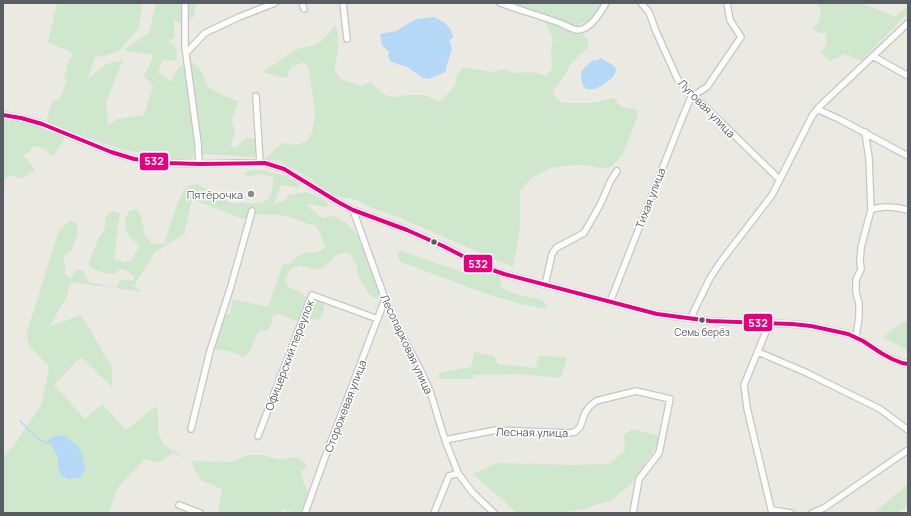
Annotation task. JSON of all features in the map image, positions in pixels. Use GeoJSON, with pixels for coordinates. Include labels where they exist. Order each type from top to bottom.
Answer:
{"type":"FeatureCollection","features":[{"type":"Feature","properties":{"kind":"street"},"geometry":{"type":"LineString","coordinates":[[185,3],[186,53],[198,143],[199,164]]}},
{"type":"Feature","properties":{"kind":"street"},"geometry":{"type":"LineString","coordinates":[[186,53],[205,33],[239,17],[275,3]]}},
{"type":"Feature","properties":{"kind":"street"},"geometry":{"type":"LineString","coordinates":[[302,3],[304,9]]}},
{"type":"Feature","properties":{"kind":"street"},"geometry":{"type":"LineString","coordinates":[[344,3],[347,39]]}},
{"type":"Feature","properties":{"kind":"street"},"geometry":{"type":"LineString","coordinates":[[500,3],[530,14],[568,25],[577,30],[584,28],[592,22],[606,3]]}},
{"type":"Feature","properties":{"kind":"street","name":"Луговая улица"},"geometry":{"type":"LineString","coordinates":[[641,3],[649,12],[678,80],[780,180]]}},
{"type":"Feature","properties":{"kind":"street"},"geometry":{"type":"LineString","coordinates":[[694,96],[708,87],[741,37],[730,20],[727,3]]}},
{"type":"Feature","properties":{"kind":"street"},"geometry":{"type":"LineString","coordinates":[[692,318],[710,278],[772,195],[817,109],[908,23]]}},
{"type":"Feature","properties":{"kind":"street"},"geometry":{"type":"LineString","coordinates":[[873,56],[908,76]]}},
{"type":"Feature","properties":{"kind":"street"},"geometry":{"type":"LineString","coordinates":[[256,96],[260,163]]}},
{"type":"Feature","properties":{"kind":"street","name":"Тихая улица"},"geometry":{"type":"LineString","coordinates":[[610,302],[681,121],[691,97],[694,96]]}},
{"type":"Feature","properties":{"kind":"street"},"geometry":{"type":"LineString","coordinates":[[817,109],[865,132],[908,156]]}},
{"type":"Feature","properties":{"kind":"street"},"geometry":{"type":"LineString","coordinates":[[3,115],[42,124],[111,152],[134,158],[166,163],[265,163],[284,169],[353,210],[407,230],[484,267],[504,274],[657,314],[710,321],[792,324],[811,326],[848,334],[856,337],[887,356],[902,363],[908,364]]}},
{"type":"Feature","properties":{"kind":"street"},"geometry":{"type":"LineString","coordinates":[[856,337],[859,304],[856,292],[856,280],[861,269],[861,248],[870,210],[869,158],[865,132]]}},
{"type":"Feature","properties":{"kind":"street"},"geometry":{"type":"LineString","coordinates":[[545,285],[552,254],[556,248],[584,233],[617,170]]}},
{"type":"Feature","properties":{"kind":"street"},"geometry":{"type":"LineString","coordinates":[[870,210],[886,207],[908,210]]}},
{"type":"Feature","properties":{"kind":"street","name":"Лесопарковая улица"},"geometry":{"type":"LineString","coordinates":[[353,210],[394,320],[430,391],[444,440],[458,473],[472,492],[494,513]]}},
{"type":"Feature","properties":{"kind":"street"},"geometry":{"type":"LineString","coordinates":[[191,429],[210,351],[231,286],[252,212]]}},
{"type":"Feature","properties":{"kind":"street","name":"Офицерский переулок"},"geometry":{"type":"LineString","coordinates":[[258,436],[312,295],[378,319]]}},
{"type":"Feature","properties":{"kind":"street","name":"Сторожевая улица"},"geometry":{"type":"LineString","coordinates":[[305,513],[386,299]]}},
{"type":"Feature","properties":{"kind":"street"},"geometry":{"type":"LineString","coordinates":[[769,323],[744,385],[747,408],[772,512],[791,513]]}},
{"type":"Feature","properties":{"kind":"street"},"geometry":{"type":"LineString","coordinates":[[758,352],[805,372],[880,409],[908,430]]}},
{"type":"Feature","properties":{"kind":"street","name":"Лесная улица"},"geometry":{"type":"LineString","coordinates":[[444,440],[496,430],[575,432],[580,427],[589,407],[596,401],[636,390],[670,399],[659,453],[638,479],[633,513]]}},
{"type":"Feature","properties":{"kind":"street"},"geometry":{"type":"LineString","coordinates":[[812,513],[824,508],[908,450]]}},
{"type":"Feature","properties":{"kind":"street"},"geometry":{"type":"LineString","coordinates":[[434,513],[449,476],[458,473]]}},
{"type":"Feature","properties":{"kind":"street"},"geometry":{"type":"LineString","coordinates":[[179,506],[200,513]]}},
{"type":"Feature","properties":{"kind":"green space"},"geometry":{"type":"Polygon","coordinates":[[[57,3],[142,3],[139,28],[118,52],[99,57],[95,56],[88,79],[106,64],[123,60],[106,102],[108,125],[117,119],[144,115],[153,86],[144,76],[154,55],[124,50],[149,33],[156,3],[196,3],[194,17],[181,24],[174,19],[175,37],[168,42],[177,49],[176,61],[162,60],[158,73],[171,81],[178,68],[189,61],[195,64],[202,72],[207,86],[222,95],[238,101],[232,120],[235,134],[230,146],[236,147],[247,138],[256,138],[255,157],[202,154],[196,149],[192,159],[178,160],[121,149],[46,122],[52,102],[60,99],[67,80],[64,79],[69,59],[73,55],[70,51],[48,43],[57,3]]]}},
{"type":"Feature","properties":{"kind":"green space"},"geometry":{"type":"Polygon","coordinates":[[[510,3],[602,3],[597,15],[579,24],[580,32],[588,39],[588,48],[571,63],[553,91],[557,100],[564,103],[592,103],[613,98],[622,107],[637,110],[638,115],[622,155],[612,166],[605,169],[587,165],[551,168],[533,177],[520,191],[520,226],[513,267],[357,200],[338,196],[325,190],[311,179],[280,161],[265,159],[282,143],[296,145],[307,141],[312,132],[315,116],[309,71],[305,62],[291,67],[287,78],[263,72],[297,49],[316,45],[336,25],[338,52],[334,70],[341,79],[361,86],[371,82],[383,94],[393,97],[425,95],[440,102],[455,86],[457,74],[464,67],[490,72],[505,69],[513,73],[534,72],[546,76],[552,69],[551,51],[553,40],[543,16],[513,6],[510,3]]]}},
{"type":"Feature","properties":{"kind":"green space"},"geometry":{"type":"Polygon","coordinates":[[[815,3],[862,3],[895,17],[908,6],[908,15],[904,17],[861,61],[845,54],[830,61],[820,52],[827,45],[826,33],[820,33],[813,28],[819,22],[821,9],[815,3]]]}},
{"type":"Feature","properties":{"kind":"green space"},"geometry":{"type":"Polygon","coordinates":[[[3,118],[32,123],[63,135],[65,138],[53,156],[47,154],[47,149],[33,146],[29,152],[23,156],[35,170],[21,179],[10,175],[3,181],[3,118]]]}},
{"type":"Feature","properties":{"kind":"green space"},"geometry":{"type":"Polygon","coordinates":[[[251,170],[257,170],[277,173],[289,178],[300,185],[297,188],[285,185],[281,186],[274,203],[283,202],[289,195],[306,192],[322,198],[328,203],[327,207],[312,204],[307,205],[323,218],[332,216],[336,217],[347,224],[358,236],[381,297],[377,299],[369,294],[357,274],[357,265],[350,253],[338,255],[320,269],[296,266],[288,274],[286,279],[287,285],[305,296],[322,301],[324,309],[320,318],[318,320],[305,318],[297,321],[280,314],[275,314],[272,317],[272,322],[268,330],[258,332],[249,353],[243,357],[229,351],[217,349],[212,342],[214,329],[219,317],[230,313],[233,299],[268,307],[283,264],[291,263],[303,254],[325,248],[319,231],[314,225],[285,216],[276,215],[255,214],[243,219],[192,199],[184,234],[155,252],[134,286],[143,292],[70,282],[67,296],[50,326],[81,315],[112,367],[112,387],[81,357],[54,385],[85,419],[102,404],[126,430],[156,406],[158,412],[158,432],[164,445],[191,461],[173,453],[158,463],[145,459],[117,488],[109,513],[3,513],[3,457],[13,446],[41,406],[49,367],[28,344],[27,332],[59,230],[71,220],[78,225],[77,235],[72,250],[63,257],[66,266],[65,275],[71,278],[76,270],[82,270],[89,282],[116,288],[120,280],[134,281],[134,276],[124,269],[114,274],[99,271],[92,268],[89,262],[99,237],[104,230],[107,216],[112,211],[120,213],[114,257],[116,260],[127,262],[131,260],[139,248],[139,244],[131,238],[126,231],[125,222],[128,212],[136,209],[138,211],[145,235],[151,243],[164,244],[179,199],[189,186],[198,184],[234,204],[256,204],[265,201],[270,197],[273,178],[262,174],[250,176],[244,174],[251,170]],[[70,440],[52,446],[58,458],[58,467],[76,444],[70,440]]]}},
{"type":"Feature","properties":{"kind":"green space"},"geometry":{"type":"Polygon","coordinates":[[[3,181],[5,188],[3,193],[3,181]]]}},
{"type":"Feature","properties":{"kind":"green space"},"geometry":{"type":"Polygon","coordinates":[[[400,250],[465,273],[482,272],[500,276],[501,288],[519,295],[543,300],[548,309],[521,304],[487,294],[401,262],[397,256],[400,250]]]}},
{"type":"Feature","properties":{"kind":"green space"},"geometry":{"type":"Polygon","coordinates":[[[908,321],[908,350],[883,337],[903,322],[908,321]]]}},
{"type":"Feature","properties":{"kind":"green space"},"geometry":{"type":"Polygon","coordinates":[[[474,352],[494,356],[498,364],[536,368],[539,356],[567,357],[561,378],[519,374],[473,375],[473,379],[439,379],[439,373],[471,367],[474,352]]]}},
{"type":"Feature","properties":{"kind":"green space"},"geometry":{"type":"Polygon","coordinates":[[[632,429],[659,436],[660,441],[632,483],[612,500],[582,509],[561,513],[517,513],[473,474],[497,463],[572,465],[609,464],[625,451],[624,435],[632,429]]]}},
{"type":"Feature","properties":{"kind":"green space"},"geometry":{"type":"Polygon","coordinates":[[[248,455],[263,455],[280,460],[296,457],[303,461],[307,467],[301,471],[303,481],[308,491],[302,513],[282,509],[281,513],[218,513],[222,489],[200,480],[191,461],[232,462],[248,455]]]}},
{"type":"Feature","properties":{"kind":"green space"},"geometry":{"type":"Polygon","coordinates":[[[908,484],[908,507],[898,513],[874,513],[908,484]]]}},
{"type":"Feature","properties":{"kind":"water"},"geometry":{"type":"Polygon","coordinates":[[[433,17],[449,27],[453,34],[453,38],[449,40],[452,48],[445,72],[429,79],[423,78],[407,67],[391,62],[388,56],[389,52],[382,45],[380,34],[396,31],[417,19],[433,17]]]}},
{"type":"Feature","properties":{"kind":"water"},"geometry":{"type":"Polygon","coordinates":[[[601,58],[615,67],[615,74],[602,86],[592,89],[585,88],[581,79],[581,72],[592,61],[596,61],[601,58]]]}},
{"type":"Feature","properties":{"kind":"water"},"geometry":{"type":"Polygon","coordinates":[[[62,435],[76,444],[81,453],[85,471],[79,478],[69,479],[61,475],[58,467],[58,458],[52,446],[46,442],[53,437],[62,435]]]}},
{"type":"Feature","properties":{"kind":"waterway"},"geometry":{"type":"LineString","coordinates":[[20,421],[39,440],[46,442]]}},
{"type":"Feature","properties":{"kind":"transit line","name":"532"},"geometry":{"type":"LineString","coordinates":[[3,115],[42,124],[111,152],[134,159],[166,163],[265,163],[284,169],[353,210],[407,230],[484,267],[504,274],[657,314],[710,321],[792,324],[811,326],[848,334],[863,341],[892,359],[908,364]]}},
{"type":"Feature","properties":{"kind":"place","name":"Пятёрочка"},"geometry":{"type":"Point","coordinates":[251,194]}},
{"type":"Feature","properties":{"kind":"place","name":"Семь берёз"},"geometry":{"type":"Point","coordinates":[702,320]}}]}
